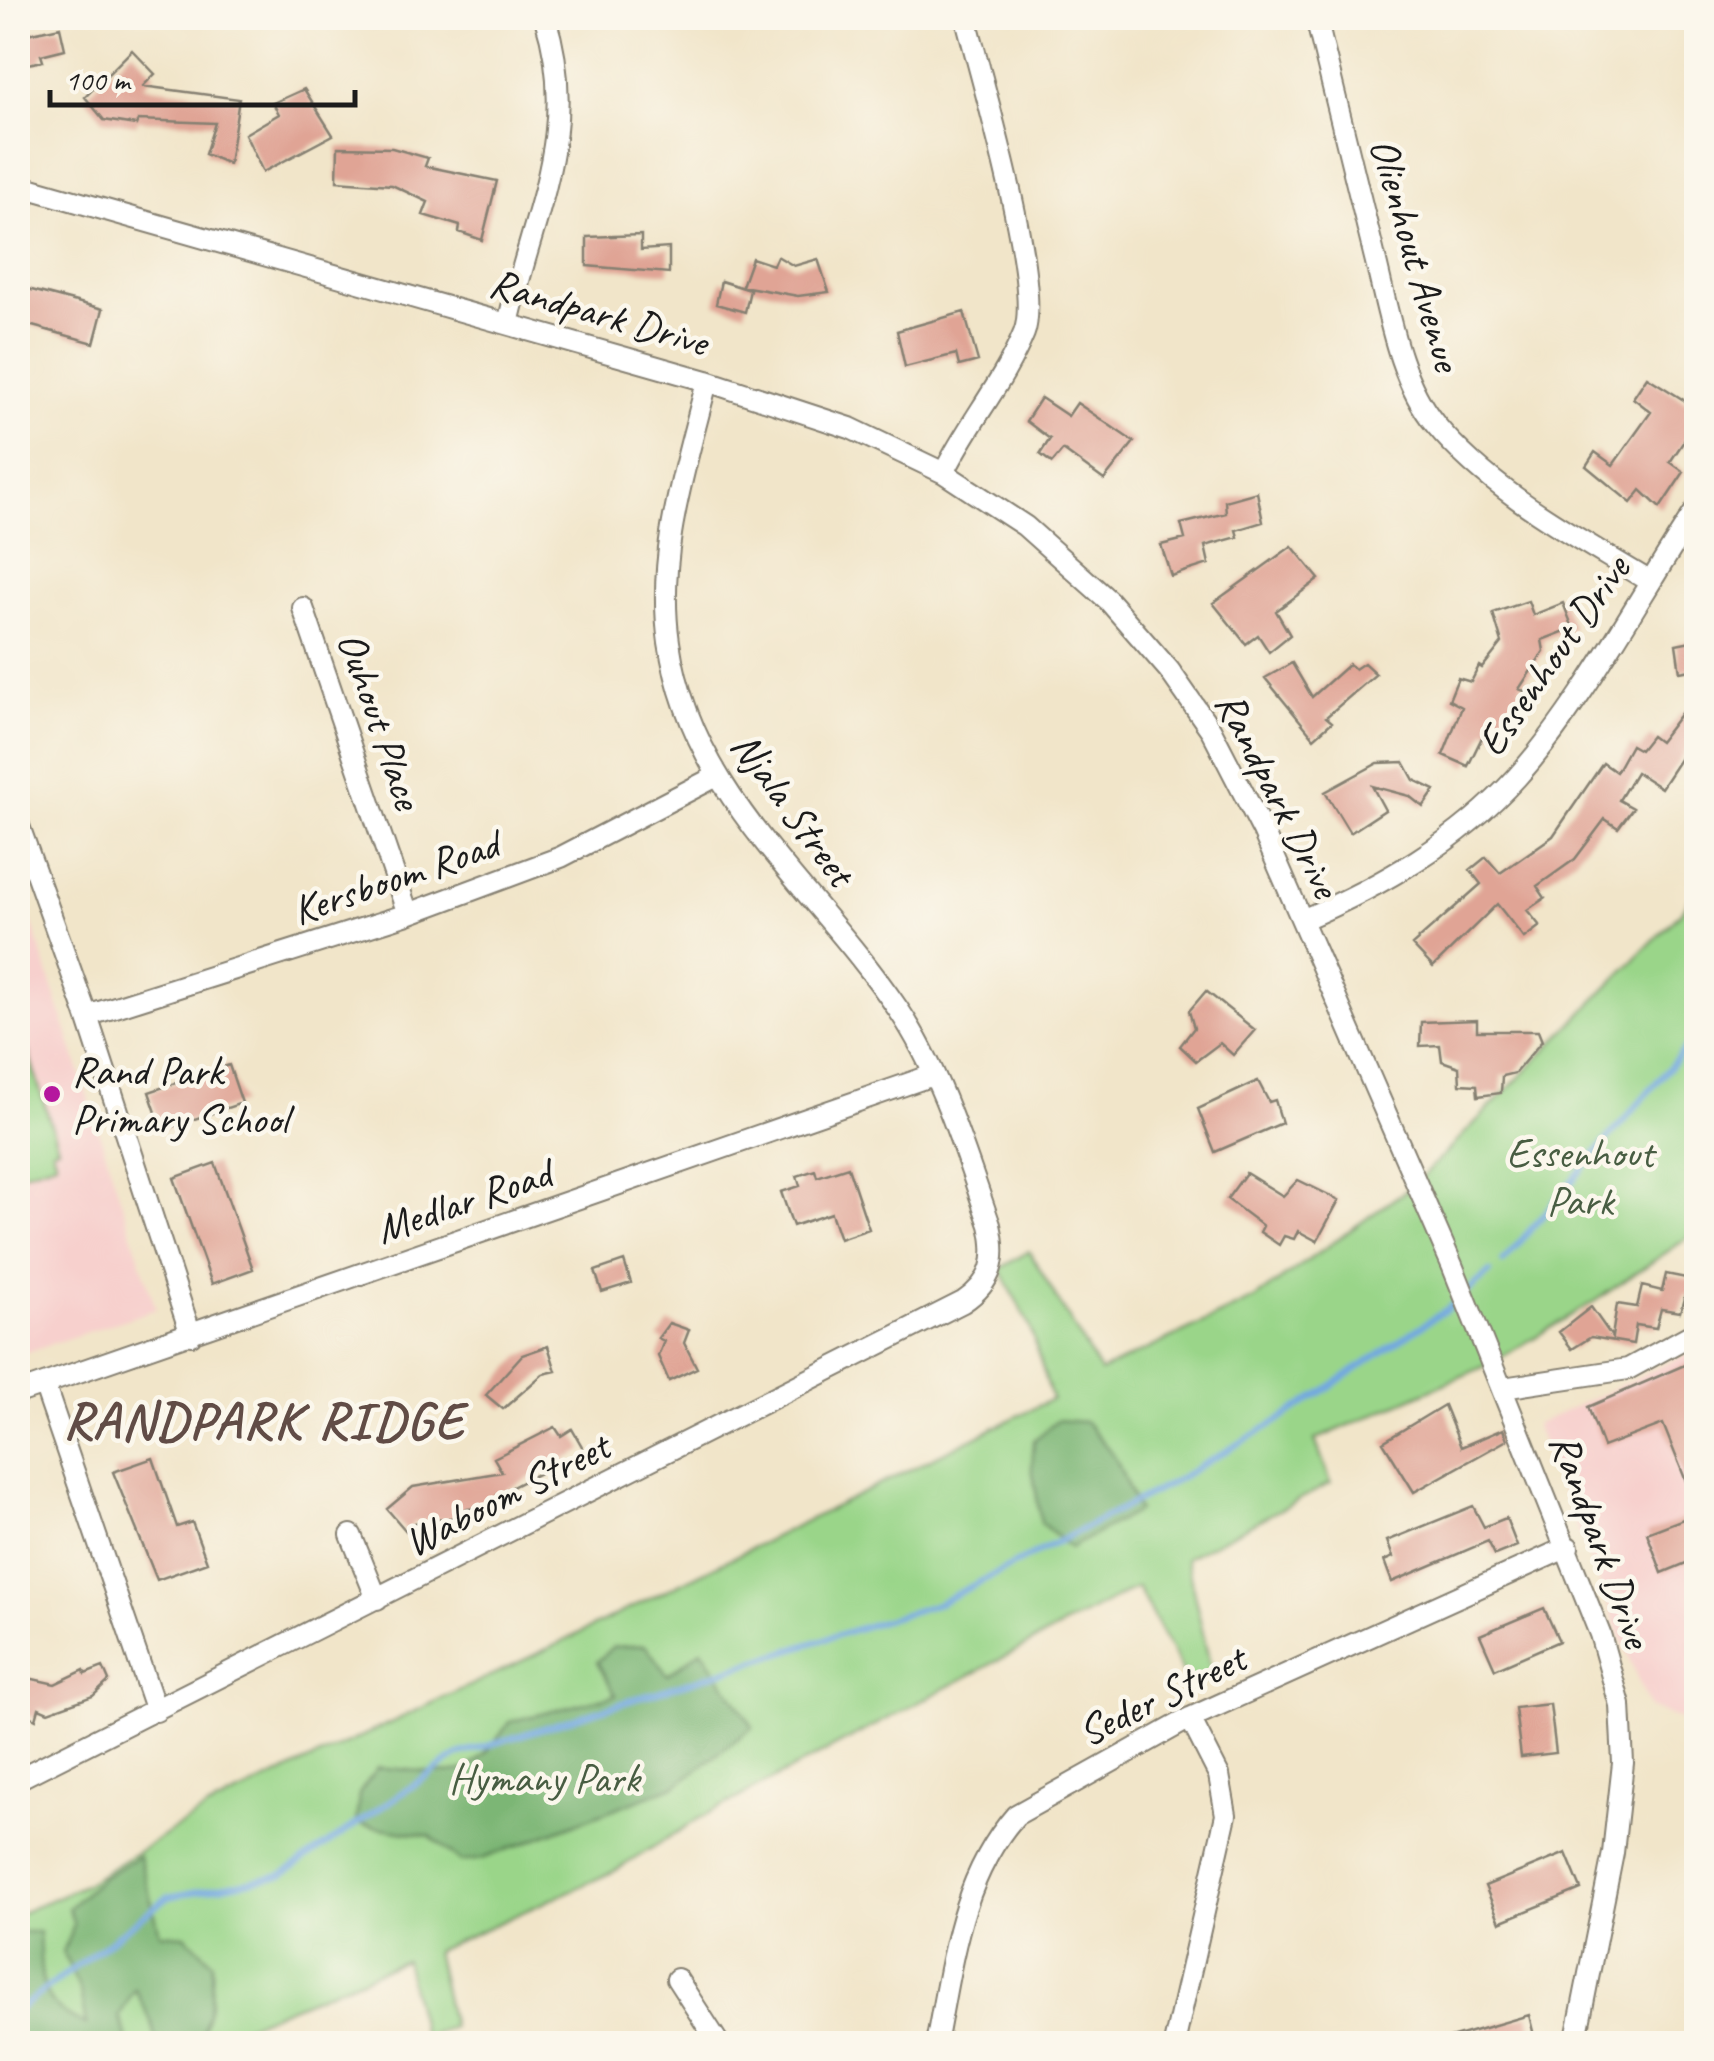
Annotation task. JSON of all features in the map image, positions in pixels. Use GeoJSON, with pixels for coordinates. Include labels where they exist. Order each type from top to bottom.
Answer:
{"type":"FeatureCollection","features":[{"type":"Feature","properties":{"kind":"street"},"geometry":{"type":"LineString","coordinates":[[508,324],[558,141],[561,86],[545,18]]}},
{"type":"Feature","properties":{"kind":"street"},"geometry":{"type":"LineString","coordinates":[[944,473],[1024,334],[1030,308],[1023,253],[966,18]]}},
{"type":"Feature","properties":{"kind":"street","name":"Olienhout Avenue"},"geometry":{"type":"LineString","coordinates":[[1316,18],[1391,318],[1420,400],[1434,422],[1477,466],[1539,513],[1649,581]]}},
{"type":"Feature","properties":{"kind":"street"},"geometry":{"type":"LineString","coordinates":[[18,220],[22,186]]}},
{"type":"Feature","properties":{"kind":"street","name":"Randpark Drive"},"geometry":{"type":"LineString","coordinates":[[22,186],[707,381],[830,420],[944,473],[1012,517],[1064,559],[1118,611],[1169,670],[1241,782],[1302,920],[1459,1282],[1568,1548],[1620,1705],[1623,1763],[1614,1852],[1575,2044]]}},
{"type":"Feature","properties":{"kind":"street","name":"Njala Street"},"geometry":{"type":"LineString","coordinates":[[707,381],[672,520],[666,582],[668,639],[679,690],[715,777],[898,1009],[932,1076],[995,1245]]}},
{"type":"Feature","properties":{"kind":"street","name":"Essenhout Drive"},"geometry":{"type":"LineString","coordinates":[[1302,920],[1421,859],[1498,796],[1552,734],[1696,510]]}},
{"type":"Feature","properties":{"kind":"street","name":"Ouhout Place"},"geometry":{"type":"LineString","coordinates":[[303,608],[408,914]]}},
{"type":"Feature","properties":{"kind":"street","name":"Kersboom Road"},"geometry":{"type":"LineString","coordinates":[[88,1016],[408,914],[560,857],[715,777]]}},
{"type":"Feature","properties":{"kind":"street"},"geometry":{"type":"LineString","coordinates":[[18,823],[88,1016],[191,1336]]}},
{"type":"Feature","properties":{"kind":"street","name":"Medlar Road"},"geometry":{"type":"LineString","coordinates":[[18,1393],[932,1076]]}},
{"type":"Feature","properties":{"kind":"street","name":"Waboom Street"},"geometry":{"type":"LineString","coordinates":[[18,1779],[963,1302],[988,1279],[995,1245]]}},
{"type":"Feature","properties":{"kind":"street"},"geometry":{"type":"LineString","coordinates":[[1503,1388],[1604,1375],[1628,1368],[1696,1332]]}},
{"type":"Feature","properties":{"kind":"street"},"geometry":{"type":"LineString","coordinates":[[44,1384],[156,1711]]}},
{"type":"Feature","properties":{"kind":"street"},"geometry":{"type":"LineString","coordinates":[[351,1535],[377,1599]]}},
{"type":"Feature","properties":{"kind":"street","name":"Seder Street"},"geometry":{"type":"LineString","coordinates":[[936,2044],[970,1888],[996,1837],[1016,1814],[1045,1794],[1190,1718],[1568,1548]]}},
{"type":"Feature","properties":{"kind":"street"},"geometry":{"type":"LineString","coordinates":[[1174,2044],[1226,1815],[1219,1775],[1190,1718]]}},
{"type":"Feature","properties":{"kind":"street"},"geometry":{"type":"LineString","coordinates":[[677,1979],[719,2044]]}},
{"type":"Feature","properties":{"kind":"shaded area","name":"Rand Park Primary School"},"geometry":{"type":"Polygon","coordinates":[[[18,879],[156,1309],[18,1355],[18,879]]]}},
{"type":"Feature","properties":{"kind":"shaded area"},"geometry":{"type":"Polygon","coordinates":[[[1696,1350],[1696,1726],[1649,1707],[1535,1425],[1696,1350]]]}},
{"type":"Feature","properties":{"kind":"green space","name":"Hymany Park"},"geometry":{"type":"Polygon","coordinates":[[[1696,889],[1696,1232],[1595,1301],[1490,1364],[1315,1440],[1331,1483],[1186,1558],[1213,1678],[1190,1685],[1137,1587],[700,1818],[615,1871],[435,1951],[452,2027],[423,2036],[405,1960],[203,2043],[18,2043],[18,1914],[82,1886],[209,1808],[560,1643],[1052,1399],[1029,1325],[1000,1269],[1029,1251],[1100,1372],[1254,1299],[1416,1183],[1683,910],[1696,889]]]}},
{"type":"Feature","properties":{"kind":"green space"},"geometry":{"type":"Polygon","coordinates":[[[18,1020],[58,1147],[52,1149],[56,1162],[18,1174],[18,1020]]]}},
{"type":"Feature","properties":{"kind":"green space"},"geometry":{"type":"Polygon","coordinates":[[[1058,1420],[1086,1422],[1115,1457],[1138,1511],[1070,1548],[1041,1523],[1032,1467],[1034,1440],[1058,1420]]]}},
{"type":"Feature","properties":{"kind":"green space"},"geometry":{"type":"Polygon","coordinates":[[[645,1645],[668,1675],[702,1649],[753,1727],[677,1785],[482,1859],[461,1862],[430,1836],[356,1824],[359,1794],[377,1768],[439,1773],[466,1768],[480,1759],[509,1722],[616,1695],[597,1662],[612,1647],[645,1645]]]}},
{"type":"Feature","properties":{"kind":"green space"},"geometry":{"type":"Polygon","coordinates":[[[139,1856],[160,1933],[185,1935],[213,1962],[211,2001],[201,2041],[156,2043],[152,2023],[135,1989],[119,2016],[129,2043],[18,2043],[18,1932],[39,1932],[42,1977],[50,1999],[86,2025],[80,1991],[63,1952],[74,1924],[68,1908],[100,1879],[139,1856]]]}},
{"type":"Feature","properties":{"kind":"building"},"geometry":{"type":"Polygon","coordinates":[[[60,27],[65,49],[41,55],[43,61],[18,66],[18,36],[60,27]]]}},
{"type":"Feature","properties":{"kind":"building"},"geometry":{"type":"Polygon","coordinates":[[[132,50],[155,74],[143,86],[239,99],[229,164],[205,154],[215,123],[138,120],[136,125],[104,120],[85,97],[132,50]]]}},
{"type":"Feature","properties":{"kind":"building"},"geometry":{"type":"Polygon","coordinates":[[[304,89],[333,135],[263,172],[245,134],[279,114],[273,103],[304,89]]]}},
{"type":"Feature","properties":{"kind":"building"},"geometry":{"type":"Polygon","coordinates":[[[338,147],[392,148],[428,158],[425,166],[497,181],[482,240],[459,232],[460,226],[423,215],[428,202],[392,185],[337,181],[338,147]]]}},
{"type":"Feature","properties":{"kind":"building"},"geometry":{"type":"Polygon","coordinates":[[[641,235],[641,250],[669,248],[669,273],[587,266],[587,237],[641,235]]]}},
{"type":"Feature","properties":{"kind":"building"},"geometry":{"type":"Polygon","coordinates":[[[777,256],[794,266],[818,259],[829,292],[798,296],[742,286],[752,258],[773,265],[777,256]]]}},
{"type":"Feature","properties":{"kind":"building"},"geometry":{"type":"Polygon","coordinates":[[[721,281],[750,290],[745,312],[716,304],[721,281]]]}},
{"type":"Feature","properties":{"kind":"building"},"geometry":{"type":"Polygon","coordinates":[[[24,288],[103,309],[94,343],[18,322],[24,288]]]}},
{"type":"Feature","properties":{"kind":"building"},"geometry":{"type":"Polygon","coordinates":[[[964,312],[978,361],[959,366],[956,354],[905,367],[897,331],[964,312]]]}},
{"type":"Feature","properties":{"kind":"building"},"geometry":{"type":"Polygon","coordinates":[[[1647,377],[1687,402],[1696,388],[1696,423],[1670,462],[1684,472],[1660,508],[1641,490],[1631,503],[1586,466],[1595,452],[1613,465],[1651,412],[1633,398],[1647,377]]]}},
{"type":"Feature","properties":{"kind":"building"},"geometry":{"type":"Polygon","coordinates":[[[1041,398],[1068,416],[1077,403],[1134,442],[1104,480],[1063,450],[1052,463],[1040,454],[1050,439],[1026,421],[1041,398]]]}},
{"type":"Feature","properties":{"kind":"building"},"geometry":{"type":"Polygon","coordinates":[[[1257,492],[1263,522],[1236,530],[1238,537],[1205,546],[1209,564],[1171,576],[1161,545],[1185,539],[1181,524],[1226,513],[1225,501],[1257,492]]]}},
{"type":"Feature","properties":{"kind":"building"},"geometry":{"type":"Polygon","coordinates":[[[1292,546],[1319,579],[1276,611],[1290,635],[1269,652],[1258,635],[1246,644],[1213,603],[1292,546]]]}},
{"type":"Feature","properties":{"kind":"building"},"geometry":{"type":"Polygon","coordinates":[[[1528,601],[1533,615],[1563,603],[1573,628],[1542,640],[1544,651],[1519,689],[1530,693],[1505,739],[1486,729],[1468,766],[1443,755],[1462,707],[1449,700],[1458,678],[1471,682],[1479,666],[1482,668],[1502,643],[1493,613],[1528,601]]]}},
{"type":"Feature","properties":{"kind":"building"},"geometry":{"type":"Polygon","coordinates":[[[1696,640],[1696,669],[1680,672],[1676,644],[1696,640]]]}},
{"type":"Feature","properties":{"kind":"building"},"geometry":{"type":"Polygon","coordinates":[[[1292,663],[1312,697],[1349,664],[1355,669],[1364,663],[1376,674],[1326,717],[1332,722],[1314,738],[1265,678],[1292,663]]]}},
{"type":"Feature","properties":{"kind":"building"},"geometry":{"type":"Polygon","coordinates":[[[1682,712],[1696,720],[1696,735],[1661,788],[1636,772],[1619,800],[1633,808],[1618,828],[1605,819],[1575,859],[1537,886],[1545,898],[1527,910],[1540,926],[1524,938],[1497,904],[1433,967],[1412,945],[1481,884],[1470,870],[1486,857],[1500,873],[1553,836],[1603,763],[1616,772],[1631,745],[1640,750],[1651,736],[1659,742],[1682,712]]]}},
{"type":"Feature","properties":{"kind":"building"},"geometry":{"type":"Polygon","coordinates":[[[1404,762],[1414,780],[1435,790],[1423,807],[1409,796],[1372,786],[1385,810],[1350,833],[1325,792],[1378,763],[1404,762]]]}},
{"type":"Feature","properties":{"kind":"building"},"geometry":{"type":"Polygon","coordinates":[[[1206,991],[1255,1030],[1233,1055],[1220,1043],[1196,1061],[1180,1046],[1194,1028],[1189,1011],[1206,991]]]}},
{"type":"Feature","properties":{"kind":"building"},"geometry":{"type":"Polygon","coordinates":[[[1477,1020],[1477,1031],[1538,1031],[1542,1041],[1515,1073],[1502,1076],[1501,1093],[1478,1096],[1477,1085],[1460,1084],[1459,1067],[1442,1061],[1440,1045],[1420,1046],[1421,1022],[1477,1020]]]}},
{"type":"Feature","properties":{"kind":"building"},"geometry":{"type":"Polygon","coordinates":[[[229,1065],[242,1103],[162,1130],[149,1092],[229,1065]]]}},
{"type":"Feature","properties":{"kind":"building"},"geometry":{"type":"Polygon","coordinates":[[[1258,1081],[1269,1102],[1275,1100],[1282,1123],[1215,1152],[1198,1109],[1258,1081]]]}},
{"type":"Feature","properties":{"kind":"building"},"geometry":{"type":"Polygon","coordinates":[[[215,1163],[253,1269],[212,1284],[174,1178],[215,1163]]]}},
{"type":"Feature","properties":{"kind":"building"},"geometry":{"type":"Polygon","coordinates":[[[848,1167],[869,1229],[840,1239],[831,1213],[793,1226],[781,1192],[800,1186],[797,1176],[815,1170],[817,1177],[848,1167]]]}},
{"type":"Feature","properties":{"kind":"building"},"geometry":{"type":"Polygon","coordinates":[[[1246,1173],[1283,1196],[1298,1180],[1339,1200],[1317,1241],[1298,1231],[1294,1239],[1284,1236],[1279,1245],[1260,1232],[1263,1226],[1227,1199],[1246,1173]]]}},
{"type":"Feature","properties":{"kind":"building"},"geometry":{"type":"Polygon","coordinates":[[[624,1261],[631,1283],[602,1292],[595,1271],[624,1261]]]}},
{"type":"Feature","properties":{"kind":"building"},"geometry":{"type":"Polygon","coordinates":[[[1666,1274],[1696,1280],[1696,1297],[1685,1295],[1680,1312],[1661,1309],[1656,1328],[1636,1325],[1633,1344],[1591,1337],[1572,1349],[1559,1332],[1591,1307],[1612,1337],[1617,1304],[1637,1307],[1642,1286],[1662,1291],[1666,1274]]]}},
{"type":"Feature","properties":{"kind":"building"},"geometry":{"type":"Polygon","coordinates":[[[669,1323],[689,1330],[684,1343],[697,1368],[669,1381],[658,1356],[664,1341],[658,1338],[669,1323]]]}},
{"type":"Feature","properties":{"kind":"building"},"geometry":{"type":"Polygon","coordinates":[[[548,1346],[556,1371],[543,1374],[503,1409],[486,1395],[522,1355],[548,1346]]]}},
{"type":"Feature","properties":{"kind":"building"},"geometry":{"type":"Polygon","coordinates":[[[1696,1360],[1696,1506],[1663,1424],[1603,1447],[1588,1407],[1696,1360]]]}},
{"type":"Feature","properties":{"kind":"building"},"geometry":{"type":"Polygon","coordinates":[[[1444,1405],[1461,1447],[1503,1429],[1507,1440],[1414,1492],[1383,1442],[1444,1405]]]}},
{"type":"Feature","properties":{"kind":"building"},"geometry":{"type":"Polygon","coordinates":[[[555,1427],[561,1436],[572,1429],[584,1450],[497,1495],[498,1504],[456,1511],[457,1517],[414,1523],[406,1531],[387,1509],[413,1487],[502,1472],[494,1458],[555,1427]]]}},
{"type":"Feature","properties":{"kind":"building"},"geometry":{"type":"Polygon","coordinates":[[[153,1458],[177,1527],[192,1522],[207,1562],[157,1580],[113,1472],[153,1458]]]}},
{"type":"Feature","properties":{"kind":"building"},"geometry":{"type":"Polygon","coordinates":[[[1473,1506],[1484,1527],[1506,1518],[1517,1546],[1495,1555],[1488,1541],[1392,1582],[1384,1561],[1393,1557],[1387,1541],[1473,1506]]]}},
{"type":"Feature","properties":{"kind":"building"},"geometry":{"type":"Polygon","coordinates":[[[1696,1514],[1696,1559],[1662,1573],[1647,1533],[1696,1514]]]}},
{"type":"Feature","properties":{"kind":"building"},"geometry":{"type":"Polygon","coordinates":[[[1544,1608],[1559,1641],[1495,1669],[1480,1635],[1544,1608]]]}},
{"type":"Feature","properties":{"kind":"building"},"geometry":{"type":"Polygon","coordinates":[[[103,1667],[109,1681],[93,1696],[48,1712],[39,1708],[36,1719],[18,1710],[24,1677],[55,1684],[84,1670],[85,1674],[103,1667]]]}},
{"type":"Feature","properties":{"kind":"building"},"geometry":{"type":"Polygon","coordinates":[[[1550,1704],[1556,1753],[1521,1757],[1515,1708],[1550,1704]]]}},
{"type":"Feature","properties":{"kind":"building"},"geometry":{"type":"Polygon","coordinates":[[[1566,1853],[1581,1889],[1500,1922],[1485,1886],[1566,1853]]]}},
{"type":"Feature","properties":{"kind":"building"},"geometry":{"type":"Polygon","coordinates":[[[1529,2015],[1536,2044],[1448,2044],[1447,2039],[1529,2015]]]}},
{"type":"Feature","properties":{"kind":"waterway"},"geometry":{"type":"LineString","coordinates":[[1503,1262],[1696,1036]]}},
{"type":"Feature","properties":{"kind":"waterway"},"geometry":{"type":"LineString","coordinates":[[18,2010],[168,1897],[282,1875],[458,1755],[939,1603],[1164,1487],[1283,1418],[1447,1309],[1490,1272]]}},
{"type":"Feature","properties":{"kind":"place","name":"Rand Park Primary School"},"geometry":{"type":"Point","coordinates":[52,1094]}},
{"type":"Feature","properties":{"kind":"district","name":"RANDPARK RIDGE"},"geometry":{"type":"Point","coordinates":[264,1420]}},
{"type":"Feature","properties":{"kind":"park label","name":"Essenhout Park"},"geometry":{"type":"Point","coordinates":[1580,1176]}}]}
